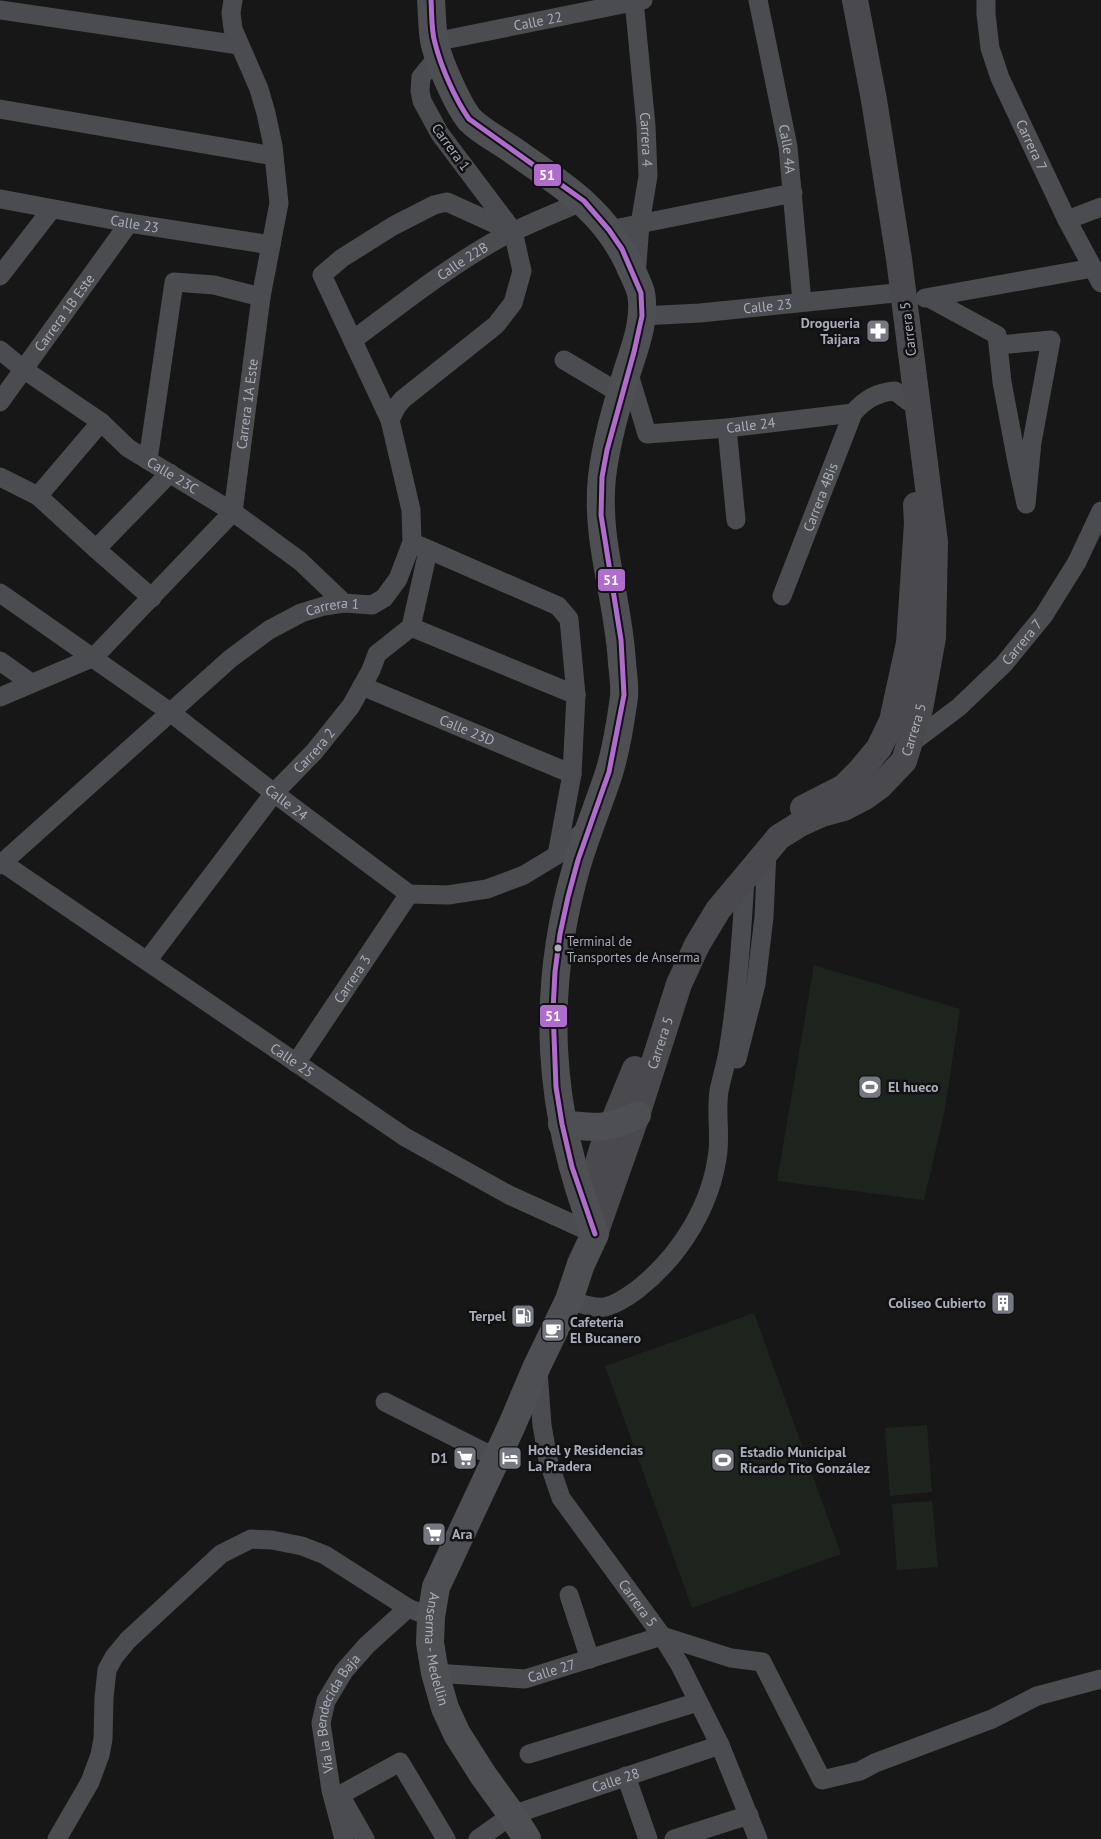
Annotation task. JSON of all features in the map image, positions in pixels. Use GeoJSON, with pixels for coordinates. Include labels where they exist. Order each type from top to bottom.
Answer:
{"type":"FeatureCollection","features":[{"type":"Feature","properties":{"kind":"main road"},"geometry":{"type":"LineString","coordinates":[[431,0],[437,51],[463,110],[469,119],[584,201],[609,230],[622,250],[641,293],[642,316],[604,468],[601,516],[621,640],[624,695],[609,772],[568,897],[560,934],[553,1010],[556,1087],[562,1124],[572,1167],[584,1207],[595,1234]]}},
{"type":"Feature","properties":{"kind":"main road"},"geometry":{"type":"LineString","coordinates":[[562,1124],[596,1127],[612,1126],[625,1122],[637,1115]]}},
{"type":"Feature","properties":{"kind":"main road","name":"Carrera 5"},"geometry":{"type":"LineString","coordinates":[[549,1340],[569,1300],[581,1264],[595,1234]]}},
{"type":"Feature","properties":{"kind":"main road","name":"Anserma - Medellin"},"geometry":{"type":"LineString","coordinates":[[526,1839],[512,1815],[483,1775],[458,1734],[445,1708],[435,1673],[430,1643],[419,1612],[436,1587],[512,1425],[549,1340]]}},
{"type":"Feature","properties":{"kind":"street","name":"Carrera 1A Este"},"geometry":{"type":"LineString","coordinates":[[234,0],[231,13],[233,29],[259,88],[266,113],[274,156],[279,203],[261,296],[234,512]]}},
{"type":"Feature","properties":{"kind":"street","name":"Calle 4A"},"geometry":{"type":"LineString","coordinates":[[758,0],[788,147],[802,302]]}},
{"type":"Feature","properties":{"kind":"street","name":"Carrera 5"},"geometry":{"type":"LineString","coordinates":[[584,1207],[602,1149],[684,946],[725,882],[769,832],[790,815],[844,787],[879,748],[892,721],[909,643],[918,523],[908,400],[909,297],[871,133],[846,0]]}},
{"type":"Feature","properties":{"kind":"street","name":"Carrera 5"},"geometry":{"type":"LineString","coordinates":[[595,1234],[637,1115],[679,984],[708,925],[718,910],[778,837],[822,814],[844,808],[865,797],[880,786],[904,761],[920,709],[933,638],[935,542],[909,297],[855,0]]}},
{"type":"Feature","properties":{"kind":"street","name":"Carrera 7"},"geometry":{"type":"LineString","coordinates":[[986,0],[990,48],[1000,78],[1067,220],[1097,275]]}},
{"type":"Feature","properties":{"kind":"street","name":"Calle 22"},"geometry":{"type":"LineString","coordinates":[[437,51],[562,8],[637,1]]}},
{"type":"Feature","properties":{"kind":"street","name":"Carrera 4"},"geometry":{"type":"LineString","coordinates":[[636,279],[640,224],[648,176],[637,1]]}},
{"type":"Feature","properties":{"kind":"street"},"geometry":{"type":"LineString","coordinates":[[0,10],[239,45]]}},
{"type":"Feature","properties":{"kind":"street","name":"Carrera 1"},"geometry":{"type":"LineString","coordinates":[[1,864],[230,659],[269,630],[301,613],[324,606],[344,603],[372,605],[384,598],[420,546],[390,420],[397,406],[404,399],[496,325],[513,303],[522,271],[513,232],[440,134],[422,100],[420,91],[422,77],[431,65],[437,51]]}},
{"type":"Feature","properties":{"kind":"street"},"geometry":{"type":"LineString","coordinates":[[0,110],[274,156]]}},
{"type":"Feature","properties":{"kind":"street"},"geometry":{"type":"LineString","coordinates":[[609,230],[793,192]]}},
{"type":"Feature","properties":{"kind":"street","name":"Calle 23"},"geometry":{"type":"LineString","coordinates":[[0,199],[129,223],[271,244]]}},
{"type":"Feature","properties":{"kind":"street","name":"Calle 22B"},"geometry":{"type":"LineString","coordinates":[[353,340],[446,272],[492,242],[584,201]]}},
{"type":"Feature","properties":{"kind":"street"},"geometry":{"type":"LineString","coordinates":[[390,420],[322,275],[342,258],[393,226],[434,205],[447,202],[513,232]]}},
{"type":"Feature","properties":{"kind":"street"},"geometry":{"type":"LineString","coordinates":[[1067,220],[1101,207]]}},
{"type":"Feature","properties":{"kind":"street"},"geometry":{"type":"LineString","coordinates":[[0,276],[51,210]]}},
{"type":"Feature","properties":{"kind":"street","name":"Carrera 1B Este"},"geometry":{"type":"LineString","coordinates":[[0,402],[129,223]]}},
{"type":"Feature","properties":{"kind":"street","name":"Calle 23"},"geometry":{"type":"LineString","coordinates":[[642,316],[700,313],[802,302],[909,297],[1097,275]]}},
{"type":"Feature","properties":{"kind":"street"},"geometry":{"type":"LineString","coordinates":[[148,460],[174,282],[214,285],[261,296]]}},
{"type":"Feature","properties":{"kind":"street"},"geometry":{"type":"LineString","coordinates":[[909,297],[998,335],[1004,392],[1016,462],[1026,504],[1032,442],[1052,340],[999,344]]}},
{"type":"Feature","properties":{"kind":"street","name":"Calle 23C"},"geometry":{"type":"LineString","coordinates":[[0,350],[23,370],[101,422],[128,448],[234,512],[300,561],[344,603]]}},
{"type":"Feature","properties":{"kind":"street"},"geometry":{"type":"LineString","coordinates":[[564,360],[624,383]]}},
{"type":"Feature","properties":{"kind":"street","name":"Calle 24"},"geometry":{"type":"LineString","coordinates":[[624,383],[648,434],[727,428],[858,407],[882,393],[895,391],[908,400]]}},
{"type":"Feature","properties":{"kind":"street","name":"Carrera 4Bis"},"geometry":{"type":"LineString","coordinates":[[782,596],[858,407]]}},
{"type":"Feature","properties":{"kind":"street"},"geometry":{"type":"LineString","coordinates":[[38,496],[101,422]]}},
{"type":"Feature","properties":{"kind":"street"},"geometry":{"type":"LineString","coordinates":[[727,428],[736,520]]}},
{"type":"Feature","properties":{"kind":"street"},"geometry":{"type":"LineString","coordinates":[[96,549],[170,472]]}},
{"type":"Feature","properties":{"kind":"street"},"geometry":{"type":"LineString","coordinates":[[0,477],[38,496],[152,598]]}},
{"type":"Feature","properties":{"kind":"street","name":"Carrera 7"},"geometry":{"type":"LineString","coordinates":[[910,744],[960,706],[1004,664],[1044,615],[1077,562],[1101,511]]}},
{"type":"Feature","properties":{"kind":"street"},"geometry":{"type":"LineString","coordinates":[[0,697],[94,658],[234,512]]}},
{"type":"Feature","properties":{"kind":"street"},"geometry":{"type":"LineString","coordinates":[[557,855],[572,774],[576,695],[569,619],[558,606],[420,546],[411,627],[576,695]]}},
{"type":"Feature","properties":{"kind":"street","name":"Calle 24"},"geometry":{"type":"LineString","coordinates":[[0,592],[170,712],[409,894]]}},
{"type":"Feature","properties":{"kind":"street","name":"Carrera 2"},"geometry":{"type":"LineString","coordinates":[[147,961],[274,792],[314,752],[351,706],[378,654],[411,627]]}},
{"type":"Feature","properties":{"kind":"street"},"geometry":{"type":"LineString","coordinates":[[0,661],[30,683]]}},
{"type":"Feature","properties":{"kind":"street","name":"Calle 23D"},"geometry":{"type":"LineString","coordinates":[[362,686],[572,774]]}},
{"type":"Feature","properties":{"kind":"street"},"geometry":{"type":"LineString","coordinates":[[409,894],[448,895],[487,889],[524,875],[557,855],[591,824]]}},
{"type":"Feature","properties":{"kind":"street"},"geometry":{"type":"LineString","coordinates":[[717,1114],[740,1050],[756,984],[764,918],[767,850]]}},
{"type":"Feature","properties":{"kind":"street","name":"Calle 25"},"geometry":{"type":"LineString","coordinates":[[1,864],[405,1137],[509,1195],[595,1234]]}},
{"type":"Feature","properties":{"kind":"street"},"geometry":{"type":"LineString","coordinates":[[569,1300],[588,1306],[605,1307],[626,1298],[650,1280],[671,1258],[688,1234],[702,1208],[712,1180],[718,1150],[717,1114],[719,1092],[729,1047],[737,986],[745,877]]}},
{"type":"Feature","properties":{"kind":"street","name":"Carrera 3"},"geometry":{"type":"LineString","coordinates":[[296,1062],[409,894]]}},
{"type":"Feature","properties":{"kind":"street","name":"Carrera 5"},"geometry":{"type":"LineString","coordinates":[[538,1366],[542,1425],[548,1460],[561,1498],[662,1636],[680,1665],[720,1745],[758,1839]]}},
{"type":"Feature","properties":{"kind":"street"},"geometry":{"type":"LineString","coordinates":[[385,1402],[496,1458]]}},
{"type":"Feature","properties":{"kind":"street"},"geometry":{"type":"LineString","coordinates":[[57,1839],[90,1782],[100,1755],[103,1739],[107,1670],[114,1657],[128,1640],[221,1554],[251,1539],[272,1540],[302,1546],[325,1555],[419,1612]]}},
{"type":"Feature","properties":{"kind":"street"},"geometry":{"type":"LineString","coordinates":[[569,1595],[590,1659]]}},
{"type":"Feature","properties":{"kind":"street","name":"Vía la Bendecida Baja"},"geometry":{"type":"LineString","coordinates":[[344,1839],[331,1790],[321,1722],[326,1701],[344,1671],[367,1645],[419,1612]]}},
{"type":"Feature","properties":{"kind":"street"},"geometry":{"type":"LineString","coordinates":[[662,1636],[731,1658],[762,1662]]}},
{"type":"Feature","properties":{"kind":"street","name":"Calle 27"},"geometry":{"type":"LineString","coordinates":[[435,1673],[526,1679],[662,1636]]}},
{"type":"Feature","properties":{"kind":"street"},"geometry":{"type":"LineString","coordinates":[[762,1662],[822,1780],[860,1772],[875,1763],[992,1719],[1037,1696],[1101,1679]]}},
{"type":"Feature","properties":{"kind":"street"},"geometry":{"type":"LineString","coordinates":[[762,1662],[806,1748]]}},
{"type":"Feature","properties":{"kind":"street"},"geometry":{"type":"LineString","coordinates":[[530,1754],[698,1702]]}},
{"type":"Feature","properties":{"kind":"street","name":"Calle 28"},"geometry":{"type":"LineString","coordinates":[[478,1839],[512,1815],[720,1745]]}},
{"type":"Feature","properties":{"kind":"street"},"geometry":{"type":"LineString","coordinates":[[365,1839],[340,1795],[400,1762],[446,1839]]}},
{"type":"Feature","properties":{"kind":"street"},"geometry":{"type":"LineString","coordinates":[[626,1776],[648,1839]]}},
{"type":"Feature","properties":{"kind":"street"},"geometry":{"type":"LineString","coordinates":[[674,1839],[749,1815]]}},
{"type":"Feature","properties":{"kind":"shaded area","name":"El hueco"},"geometry":{"type":"Polygon","coordinates":[[[814,965],[960,1009],[945,1109],[924,1200],[777,1181],[814,965]]]}},
{"type":"Feature","properties":{"kind":"shaded area","name":"Estadio Municipal Ricardo Tito González"},"geometry":{"type":"Polygon","coordinates":[[[754,1313],[841,1554],[692,1608],[605,1366],[754,1313]]]}},
{"type":"Feature","properties":{"kind":"shaded area"},"geometry":{"type":"Polygon","coordinates":[[[927,1425],[932,1492],[890,1496],[885,1428],[927,1425]]]}},
{"type":"Feature","properties":{"kind":"shaded area"},"geometry":{"type":"Polygon","coordinates":[[[932,1501],[938,1567],[897,1570],[892,1504],[932,1501]]]}},
{"type":"Feature","properties":{"kind":"transit line","name":"51"},"geometry":{"type":"LineString","coordinates":[[431,0],[433,33],[438,52],[454,92],[469,119],[584,201],[609,230],[622,249],[641,293],[642,316],[607,450],[602,477],[601,515],[621,640],[624,695],[609,772],[578,860],[568,897],[560,934],[553,1010],[556,1087],[562,1124],[572,1167],[595,1234]]}},
{"type":"Feature","properties":{"kind":"place","name":"Drogueria Taijara"},"geometry":{"type":"Point","coordinates":[878,331]}},
{"type":"Feature","properties":{"kind":"place","name":"Terminal de Transportes de Anserma"},"geometry":{"type":"Point","coordinates":[558,948]}},
{"type":"Feature","properties":{"kind":"place","name":"El hueco"},"geometry":{"type":"Point","coordinates":[870,1087]}},
{"type":"Feature","properties":{"kind":"place","name":"Coliseo Cubierto"},"geometry":{"type":"Point","coordinates":[1003,1303]}},
{"type":"Feature","properties":{"kind":"place","name":"Terpel"},"geometry":{"type":"Point","coordinates":[523,1316]}},
{"type":"Feature","properties":{"kind":"place","name":"Cafetería El Bucanero"},"geometry":{"type":"Point","coordinates":[553,1330]}},
{"type":"Feature","properties":{"kind":"place","name":"D1"},"geometry":{"type":"Point","coordinates":[465,1458]}},
{"type":"Feature","properties":{"kind":"place","name":"Hotel y Residencias La Pradera"},"geometry":{"type":"Point","coordinates":[510,1458]}},
{"type":"Feature","properties":{"kind":"place","name":"Estadio Municipal Ricardo Tito González"},"geometry":{"type":"Point","coordinates":[723,1460]}},
{"type":"Feature","properties":{"kind":"place","name":"Ara"},"geometry":{"type":"Point","coordinates":[434,1534]}}]}
